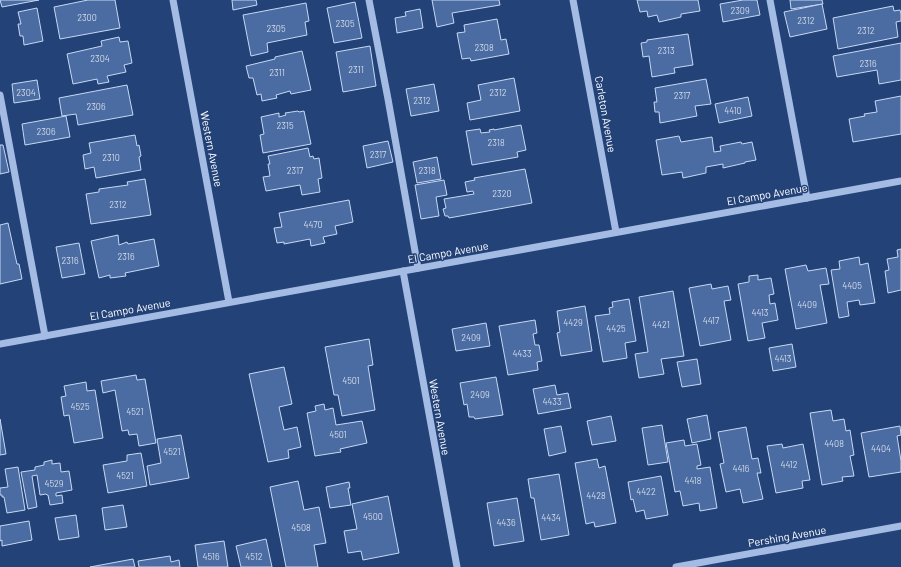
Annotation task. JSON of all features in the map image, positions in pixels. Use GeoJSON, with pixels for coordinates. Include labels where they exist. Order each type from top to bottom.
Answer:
{"type":"FeatureCollection","features":[{"type":"Feature","properties":{"kind":"street","name":"Western Avenue"},"geometry":{"type":"LineString","coordinates":[[173,0],[229,302]]}},
{"type":"Feature","properties":{"kind":"street"},"geometry":{"type":"LineString","coordinates":[[369,0],[418,268]]}},
{"type":"Feature","properties":{"kind":"street","name":"Carleton Avenue"},"geometry":{"type":"LineString","coordinates":[[573,0],[616,232]]}},
{"type":"Feature","properties":{"kind":"street"},"geometry":{"type":"LineString","coordinates":[[770,0],[807,198]]}},
{"type":"Feature","properties":{"kind":"street"},"geometry":{"type":"LineString","coordinates":[[0,95],[45,336]]}},
{"type":"Feature","properties":{"kind":"street","name":"El Campo Avenue"},"geometry":{"type":"LineString","coordinates":[[0,344],[901,181]]}},
{"type":"Feature","properties":{"kind":"street","name":"Western Avenue"},"geometry":{"type":"LineString","coordinates":[[403,271],[456,567]]}},
{"type":"Feature","properties":{"kind":"street","name":"Pershing Avenue"},"geometry":{"type":"LineString","coordinates":[[676,567],[901,526]]}},
{"type":"Feature","properties":{"kind":"building"},"geometry":{"type":"Polygon","coordinates":[[[0,0],[39,0],[2,7],[0,0]]]}},
{"type":"Feature","properties":{"kind":"building"},"geometry":{"type":"Polygon","coordinates":[[[88,0],[115,0],[120,28],[60,39],[54,7],[88,0]]]}},
{"type":"Feature","properties":{"kind":"building"},"geometry":{"type":"Polygon","coordinates":[[[232,0],[256,0],[257,5],[233,10],[232,0]]]}},
{"type":"Feature","properties":{"kind":"building"},"geometry":{"type":"Polygon","coordinates":[[[432,0],[499,0],[500,5],[452,13],[454,23],[437,27],[432,0]]]}},
{"type":"Feature","properties":{"kind":"building"},"geometry":{"type":"Polygon","coordinates":[[[637,0],[698,0],[700,11],[681,14],[681,17],[659,22],[657,15],[648,17],[647,11],[640,12],[637,0]]]}},
{"type":"Feature","properties":{"kind":"building"},"geometry":{"type":"Polygon","coordinates":[[[743,0],[757,0],[760,15],[723,22],[720,4],[743,0]]]}},
{"type":"Feature","properties":{"kind":"building"},"geometry":{"type":"Polygon","coordinates":[[[790,0],[822,0],[823,4],[791,9],[790,0]]]}},
{"type":"Feature","properties":{"kind":"building"},"geometry":{"type":"Polygon","coordinates":[[[355,2],[362,38],[334,43],[327,8],[355,2]]]}},
{"type":"Feature","properties":{"kind":"building"},"geometry":{"type":"Polygon","coordinates":[[[306,3],[309,21],[305,22],[307,35],[267,43],[268,52],[251,56],[243,15],[306,3]]]}},
{"type":"Feature","properties":{"kind":"building"},"geometry":{"type":"Polygon","coordinates":[[[822,4],[827,29],[790,37],[784,12],[822,4]]]}},
{"type":"Feature","properties":{"kind":"building"},"geometry":{"type":"Polygon","coordinates":[[[893,6],[894,11],[900,10],[901,14],[901,21],[896,22],[898,37],[838,49],[833,18],[893,6]]]}},
{"type":"Feature","properties":{"kind":"building"},"geometry":{"type":"Polygon","coordinates":[[[37,8],[43,41],[24,45],[23,36],[20,36],[18,24],[21,24],[18,12],[37,8]]]}},
{"type":"Feature","properties":{"kind":"building"},"geometry":{"type":"Polygon","coordinates":[[[420,9],[423,28],[397,33],[395,18],[406,16],[405,12],[420,9]]]}},
{"type":"Feature","properties":{"kind":"building"},"geometry":{"type":"Polygon","coordinates":[[[497,19],[501,40],[506,39],[509,54],[471,61],[470,58],[462,59],[457,33],[465,32],[464,25],[497,19]]]}},
{"type":"Feature","properties":{"kind":"building"},"geometry":{"type":"Polygon","coordinates":[[[688,34],[693,65],[674,68],[675,73],[652,77],[649,56],[643,57],[641,43],[647,42],[647,40],[688,34]]]}},
{"type":"Feature","properties":{"kind":"building"},"geometry":{"type":"Polygon","coordinates":[[[119,37],[120,42],[128,41],[132,63],[124,65],[126,72],[107,76],[109,82],[98,84],[97,79],[73,84],[67,54],[102,46],[101,41],[119,37]]]}},
{"type":"Feature","properties":{"kind":"building"},"geometry":{"type":"Polygon","coordinates":[[[901,43],[901,80],[879,84],[877,70],[837,77],[833,56],[901,43]]]}},
{"type":"Feature","properties":{"kind":"building"},"geometry":{"type":"Polygon","coordinates":[[[370,46],[376,86],[343,92],[336,52],[370,46]]]}},
{"type":"Feature","properties":{"kind":"building"},"geometry":{"type":"Polygon","coordinates":[[[302,51],[311,90],[291,94],[290,91],[276,95],[277,98],[262,101],[261,94],[257,95],[253,78],[249,78],[246,66],[302,51]]]}},
{"type":"Feature","properties":{"kind":"building"},"geometry":{"type":"Polygon","coordinates":[[[514,78],[520,111],[470,120],[467,103],[481,100],[478,85],[514,78]]]}},
{"type":"Feature","properties":{"kind":"building"},"geometry":{"type":"Polygon","coordinates":[[[706,79],[711,104],[695,106],[697,116],[660,123],[659,112],[655,112],[654,102],[657,102],[655,88],[706,79]]]}},
{"type":"Feature","properties":{"kind":"building"},"geometry":{"type":"Polygon","coordinates":[[[37,80],[40,99],[14,103],[12,84],[37,80]]]}},
{"type":"Feature","properties":{"kind":"building"},"geometry":{"type":"Polygon","coordinates":[[[434,84],[439,111],[411,116],[406,89],[434,84]]]}},
{"type":"Feature","properties":{"kind":"building"},"geometry":{"type":"Polygon","coordinates":[[[127,85],[133,115],[78,125],[76,114],[62,116],[59,98],[127,85]]]}},
{"type":"Feature","properties":{"kind":"building"},"geometry":{"type":"Polygon","coordinates":[[[901,96],[901,134],[853,142],[849,119],[865,116],[864,114],[877,112],[875,101],[901,96]]]}},
{"type":"Feature","properties":{"kind":"building"},"geometry":{"type":"Polygon","coordinates":[[[748,97],[752,116],[719,123],[715,104],[748,97]]]}},
{"type":"Feature","properties":{"kind":"building"},"geometry":{"type":"Polygon","coordinates":[[[304,111],[311,144],[263,153],[260,135],[264,134],[261,117],[279,113],[279,117],[286,115],[285,113],[304,111]]]}},
{"type":"Feature","properties":{"kind":"building"},"geometry":{"type":"Polygon","coordinates":[[[66,116],[70,137],[25,145],[22,124],[66,116]]]}},
{"type":"Feature","properties":{"kind":"building"},"geometry":{"type":"Polygon","coordinates":[[[521,125],[526,150],[517,152],[518,157],[472,165],[466,131],[480,129],[481,133],[490,132],[489,130],[494,129],[521,125]]]}},
{"type":"Feature","properties":{"kind":"building"},"geometry":{"type":"Polygon","coordinates":[[[135,135],[141,156],[139,157],[141,170],[96,178],[94,167],[85,169],[83,155],[91,153],[89,143],[135,135]]]}},
{"type":"Feature","properties":{"kind":"building"},"geometry":{"type":"Polygon","coordinates":[[[679,136],[681,142],[712,137],[714,152],[721,151],[720,146],[741,142],[742,144],[752,142],[756,160],[723,168],[723,164],[706,167],[706,173],[683,178],[682,172],[662,175],[656,140],[679,136]]]}},
{"type":"Feature","properties":{"kind":"building"},"geometry":{"type":"Polygon","coordinates":[[[388,141],[393,162],[367,168],[363,146],[388,141]]]}},
{"type":"Feature","properties":{"kind":"building"},"geometry":{"type":"Polygon","coordinates":[[[0,145],[3,145],[9,172],[0,174],[0,145]]]}},
{"type":"Feature","properties":{"kind":"building"},"geometry":{"type":"Polygon","coordinates":[[[308,148],[310,157],[313,156],[314,159],[319,158],[322,178],[318,179],[320,192],[302,195],[300,185],[266,191],[263,177],[270,176],[268,156],[308,148]]]}},
{"type":"Feature","properties":{"kind":"building"},"geometry":{"type":"Polygon","coordinates":[[[437,157],[441,179],[417,183],[413,162],[437,157]]]}},
{"type":"Feature","properties":{"kind":"building"},"geometry":{"type":"Polygon","coordinates":[[[525,169],[532,203],[449,218],[448,216],[445,216],[443,209],[446,208],[444,199],[474,194],[473,191],[467,192],[465,182],[475,180],[474,178],[525,169]]]}},
{"type":"Feature","properties":{"kind":"building"},"geometry":{"type":"Polygon","coordinates":[[[145,179],[151,215],[91,224],[86,194],[99,192],[99,189],[128,185],[127,182],[145,179]]]}},
{"type":"Feature","properties":{"kind":"building"},"geometry":{"type":"Polygon","coordinates":[[[444,180],[447,195],[436,197],[439,216],[421,219],[415,185],[444,180]]]}},
{"type":"Feature","properties":{"kind":"building"},"geometry":{"type":"Polygon","coordinates":[[[349,200],[353,222],[335,226],[337,234],[323,237],[325,243],[311,246],[310,239],[284,244],[284,242],[277,243],[274,228],[282,227],[279,213],[349,200]]]}},
{"type":"Feature","properties":{"kind":"building"},"geometry":{"type":"Polygon","coordinates":[[[8,223],[17,264],[19,264],[22,279],[0,284],[0,225],[8,223]]]}},
{"type":"Feature","properties":{"kind":"building"},"geometry":{"type":"Polygon","coordinates":[[[118,235],[119,245],[127,242],[128,244],[154,239],[159,266],[125,273],[126,276],[110,278],[110,275],[99,278],[91,241],[118,235]]]}},
{"type":"Feature","properties":{"kind":"building"},"geometry":{"type":"Polygon","coordinates":[[[79,243],[85,274],[62,278],[56,247],[79,243]]]}},
{"type":"Feature","properties":{"kind":"building"},"geometry":{"type":"Polygon","coordinates":[[[901,249],[901,290],[888,293],[885,271],[889,270],[887,259],[898,257],[897,250],[901,249]]]}},
{"type":"Feature","properties":{"kind":"building"},"geometry":{"type":"Polygon","coordinates":[[[859,257],[860,265],[868,263],[875,303],[860,305],[859,300],[847,302],[849,316],[839,318],[831,270],[840,269],[839,261],[859,257]]]}},
{"type":"Feature","properties":{"kind":"building"},"geometry":{"type":"Polygon","coordinates":[[[806,265],[808,271],[826,268],[829,284],[820,285],[827,323],[796,329],[785,269],[806,265]]]}},
{"type":"Feature","properties":{"kind":"building"},"geometry":{"type":"Polygon","coordinates":[[[758,275],[758,280],[771,278],[774,294],[769,295],[770,304],[775,303],[778,320],[762,323],[765,338],[748,341],[738,284],[749,282],[749,276],[758,275]]]}},
{"type":"Feature","properties":{"kind":"building"},"geometry":{"type":"Polygon","coordinates":[[[711,284],[712,289],[728,286],[731,300],[724,301],[731,340],[700,346],[689,288],[711,284]]]}},
{"type":"Feature","properties":{"kind":"building"},"geometry":{"type":"Polygon","coordinates":[[[673,291],[684,356],[661,359],[664,374],[639,378],[635,354],[648,352],[639,297],[673,291]]]}},
{"type":"Feature","properties":{"kind":"building"},"geometry":{"type":"Polygon","coordinates":[[[629,299],[636,341],[625,343],[627,358],[603,362],[595,316],[610,314],[609,308],[613,307],[612,302],[629,299]]]}},
{"type":"Feature","properties":{"kind":"building"},"geometry":{"type":"Polygon","coordinates":[[[585,306],[592,351],[561,356],[557,333],[560,332],[557,311],[585,306]]]}},
{"type":"Feature","properties":{"kind":"building"},"geometry":{"type":"Polygon","coordinates":[[[535,320],[537,333],[533,334],[535,345],[539,345],[542,361],[537,362],[538,370],[508,375],[499,326],[535,320]]]}},
{"type":"Feature","properties":{"kind":"building"},"geometry":{"type":"Polygon","coordinates":[[[486,323],[490,346],[456,351],[452,329],[486,323]]]}},
{"type":"Feature","properties":{"kind":"building"},"geometry":{"type":"Polygon","coordinates":[[[369,339],[373,365],[368,366],[375,410],[342,416],[338,395],[334,395],[325,347],[369,339]]]}},
{"type":"Feature","properties":{"kind":"building"},"geometry":{"type":"Polygon","coordinates":[[[792,344],[796,367],[773,371],[769,348],[792,344]]]}},
{"type":"Feature","properties":{"kind":"building"},"geometry":{"type":"Polygon","coordinates":[[[697,359],[701,384],[682,387],[677,362],[697,359]]]}},
{"type":"Feature","properties":{"kind":"building"},"geometry":{"type":"Polygon","coordinates":[[[284,367],[292,404],[279,407],[284,430],[297,427],[301,447],[288,450],[289,458],[268,462],[249,374],[284,367]]]}},
{"type":"Feature","properties":{"kind":"building"},"geometry":{"type":"Polygon","coordinates":[[[136,375],[137,380],[145,379],[156,443],[139,446],[137,434],[129,435],[128,430],[122,431],[115,390],[103,393],[101,381],[136,375]]]}},
{"type":"Feature","properties":{"kind":"building"},"geometry":{"type":"Polygon","coordinates":[[[496,377],[503,415],[475,419],[474,417],[469,417],[467,404],[464,405],[460,383],[496,377]]]}},
{"type":"Feature","properties":{"kind":"building"},"geometry":{"type":"Polygon","coordinates":[[[86,382],[87,391],[95,390],[103,438],[74,443],[69,415],[64,416],[61,397],[66,396],[64,386],[86,382]]]}},
{"type":"Feature","properties":{"kind":"building"},"geometry":{"type":"Polygon","coordinates":[[[555,385],[557,395],[568,393],[571,408],[538,414],[533,389],[555,385]]]}},
{"type":"Feature","properties":{"kind":"building"},"geometry":{"type":"Polygon","coordinates":[[[324,404],[325,410],[333,408],[336,425],[362,421],[367,443],[340,449],[341,452],[315,456],[307,413],[316,411],[315,406],[324,404]]]}},
{"type":"Feature","properties":{"kind":"building"},"geometry":{"type":"Polygon","coordinates":[[[831,410],[833,421],[844,419],[846,431],[850,430],[854,455],[850,456],[854,476],[842,477],[843,481],[822,485],[810,413],[831,410]]]}},
{"type":"Feature","properties":{"kind":"building"},"geometry":{"type":"Polygon","coordinates":[[[707,415],[711,439],[692,443],[687,419],[707,415]]]}},
{"type":"Feature","properties":{"kind":"building"},"geometry":{"type":"Polygon","coordinates":[[[611,416],[616,441],[592,445],[587,421],[611,416]]]}},
{"type":"Feature","properties":{"kind":"building"},"geometry":{"type":"Polygon","coordinates":[[[0,419],[6,454],[0,455],[0,419]]]}},
{"type":"Feature","properties":{"kind":"building"},"geometry":{"type":"Polygon","coordinates":[[[662,425],[668,462],[648,465],[642,428],[662,425]]]}},
{"type":"Feature","properties":{"kind":"building"},"geometry":{"type":"Polygon","coordinates":[[[561,426],[566,452],[549,456],[544,429],[561,426]]]}},
{"type":"Feature","properties":{"kind":"building"},"geometry":{"type":"Polygon","coordinates":[[[900,426],[901,435],[897,436],[901,461],[901,472],[869,477],[861,433],[900,426]]]}},
{"type":"Feature","properties":{"kind":"building"},"geometry":{"type":"Polygon","coordinates":[[[746,427],[752,459],[758,458],[761,473],[757,473],[763,499],[743,503],[740,489],[726,492],[720,464],[724,463],[718,432],[746,427]]]}},
{"type":"Feature","properties":{"kind":"building"},"geometry":{"type":"Polygon","coordinates":[[[181,435],[189,478],[150,485],[147,466],[161,463],[157,439],[181,435]]]}},
{"type":"Feature","properties":{"kind":"building"},"geometry":{"type":"Polygon","coordinates":[[[684,440],[685,446],[697,444],[701,465],[697,466],[697,469],[710,467],[717,508],[700,511],[699,503],[683,506],[680,491],[675,492],[666,443],[684,440]]]}},
{"type":"Feature","properties":{"kind":"building"},"geometry":{"type":"Polygon","coordinates":[[[782,444],[783,448],[803,444],[810,480],[802,481],[803,488],[776,493],[767,446],[782,444]]]}},
{"type":"Feature","properties":{"kind":"building"},"geometry":{"type":"Polygon","coordinates":[[[141,453],[147,486],[108,493],[103,465],[127,461],[127,455],[141,453]]]}},
{"type":"Feature","properties":{"kind":"building"},"geometry":{"type":"Polygon","coordinates":[[[597,459],[599,468],[605,466],[616,523],[595,527],[594,522],[586,524],[575,463],[597,459]]]}},
{"type":"Feature","properties":{"kind":"building"},"geometry":{"type":"Polygon","coordinates":[[[52,460],[52,464],[60,463],[61,472],[69,471],[72,490],[56,493],[56,496],[62,495],[63,503],[50,505],[48,495],[40,495],[37,475],[32,476],[37,507],[28,509],[21,472],[35,470],[35,467],[44,465],[44,462],[52,460]]]}},
{"type":"Feature","properties":{"kind":"building"},"geometry":{"type":"Polygon","coordinates":[[[18,467],[25,510],[7,513],[4,497],[0,495],[0,488],[8,487],[5,469],[18,467]]]}},
{"type":"Feature","properties":{"kind":"building"},"geometry":{"type":"Polygon","coordinates":[[[559,474],[569,535],[541,540],[534,498],[531,498],[528,479],[559,474]]]}},
{"type":"Feature","properties":{"kind":"building"},"geometry":{"type":"Polygon","coordinates":[[[661,476],[668,515],[646,519],[644,510],[636,512],[633,499],[631,500],[628,482],[661,476]]]}},
{"type":"Feature","properties":{"kind":"building"},"geometry":{"type":"Polygon","coordinates":[[[298,481],[304,510],[319,507],[326,543],[314,545],[318,567],[286,567],[270,487],[298,481]]]}},
{"type":"Feature","properties":{"kind":"building"},"geometry":{"type":"Polygon","coordinates":[[[349,482],[350,488],[348,488],[351,505],[330,508],[326,487],[349,482]]]}},
{"type":"Feature","properties":{"kind":"building"},"geometry":{"type":"Polygon","coordinates":[[[388,496],[399,553],[363,560],[361,551],[348,553],[344,531],[357,529],[352,504],[388,496]]]}},
{"type":"Feature","properties":{"kind":"building"},"geometry":{"type":"Polygon","coordinates":[[[517,498],[524,541],[494,546],[487,503],[517,498]]]}},
{"type":"Feature","properties":{"kind":"building"},"geometry":{"type":"Polygon","coordinates":[[[123,505],[127,527],[105,530],[102,508],[123,505]]]}},
{"type":"Feature","properties":{"kind":"building"},"geometry":{"type":"Polygon","coordinates":[[[76,515],[79,537],[59,540],[55,518],[76,515]]]}},
{"type":"Feature","properties":{"kind":"building"},"geometry":{"type":"Polygon","coordinates":[[[29,521],[32,540],[2,546],[2,540],[0,541],[0,526],[29,521]]]}},
{"type":"Feature","properties":{"kind":"building"},"geometry":{"type":"Polygon","coordinates":[[[266,539],[272,567],[241,567],[236,546],[266,539]]]}},
{"type":"Feature","properties":{"kind":"building"},"geometry":{"type":"Polygon","coordinates":[[[224,541],[228,567],[198,567],[195,545],[224,541]]]}},
{"type":"Feature","properties":{"kind":"building"},"geometry":{"type":"Polygon","coordinates":[[[170,556],[171,562],[179,560],[180,567],[139,567],[138,561],[170,556]]]}},
{"type":"Feature","properties":{"kind":"building"},"geometry":{"type":"Polygon","coordinates":[[[133,559],[135,567],[90,567],[133,559]]]}}]}
